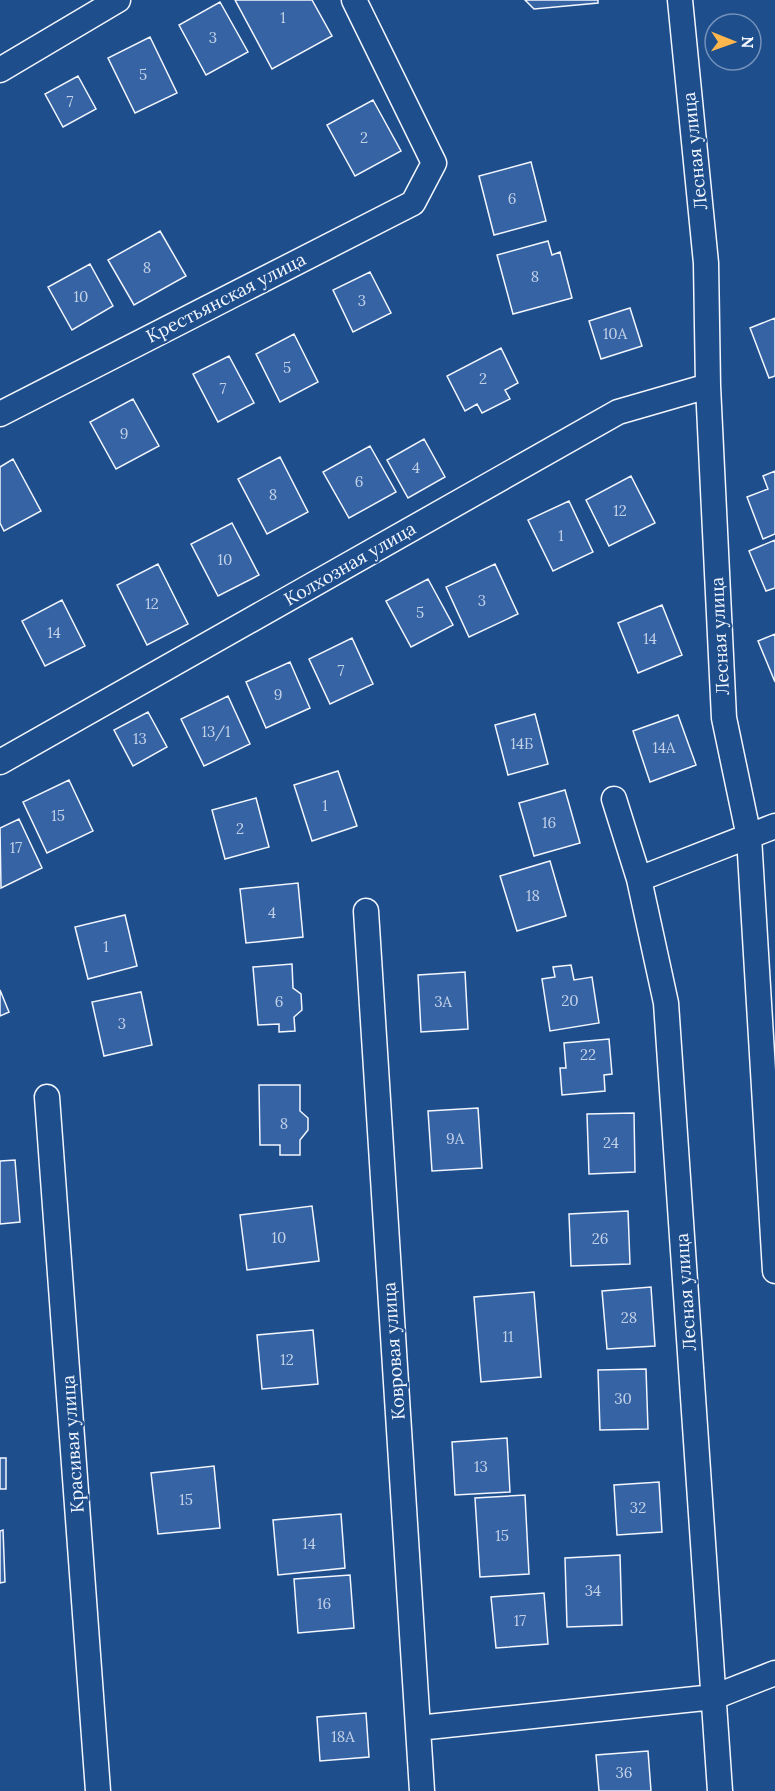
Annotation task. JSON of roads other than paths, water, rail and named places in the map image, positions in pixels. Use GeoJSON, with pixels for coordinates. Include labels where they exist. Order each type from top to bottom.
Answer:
{"type":"FeatureCollection","features":[{"type":"Feature","properties":{"kind":"street"},"geometry":{"type":"LineString","coordinates":[[0,70],[118,0]]}},
{"type":"Feature","properties":{"kind":"street","name":"Крестьянская улица"},"geometry":{"type":"LineString","coordinates":[[0,414],[413,203],[434,164],[354,0]]}},
{"type":"Feature","properties":{"kind":"street","name":"Лесная улица"},"geometry":{"type":"LineString","coordinates":[[680,0],[706,263],[708,386],[724,718],[749,837],[775,1271]]}},
{"type":"Feature","properties":{"kind":"street","name":"Колхозная улица"},"geometry":{"type":"LineString","coordinates":[[0,762],[618,412],[708,386]]}},
{"type":"Feature","properties":{"kind":"street","name":"Лесная улица"},"geometry":{"type":"LineString","coordinates":[[614,799],[639,879],[666,1003],[720,1791]]}},
{"type":"Feature","properties":{"kind":"street"},"geometry":{"type":"LineString","coordinates":[[639,879],[775,826]]}},
{"type":"Feature","properties":{"kind":"street","name":"Ковровая улица"},"geometry":{"type":"LineString","coordinates":[[366,911],[422,1791]]}},
{"type":"Feature","properties":{"kind":"street","name":"Красивая улица"},"geometry":{"type":"LineString","coordinates":[[47,1097],[98,1791]]}},
{"type":"Feature","properties":{"kind":"street"},"geometry":{"type":"LineString","coordinates":[[418,1728],[714,1697],[775,1673]]}}]}
